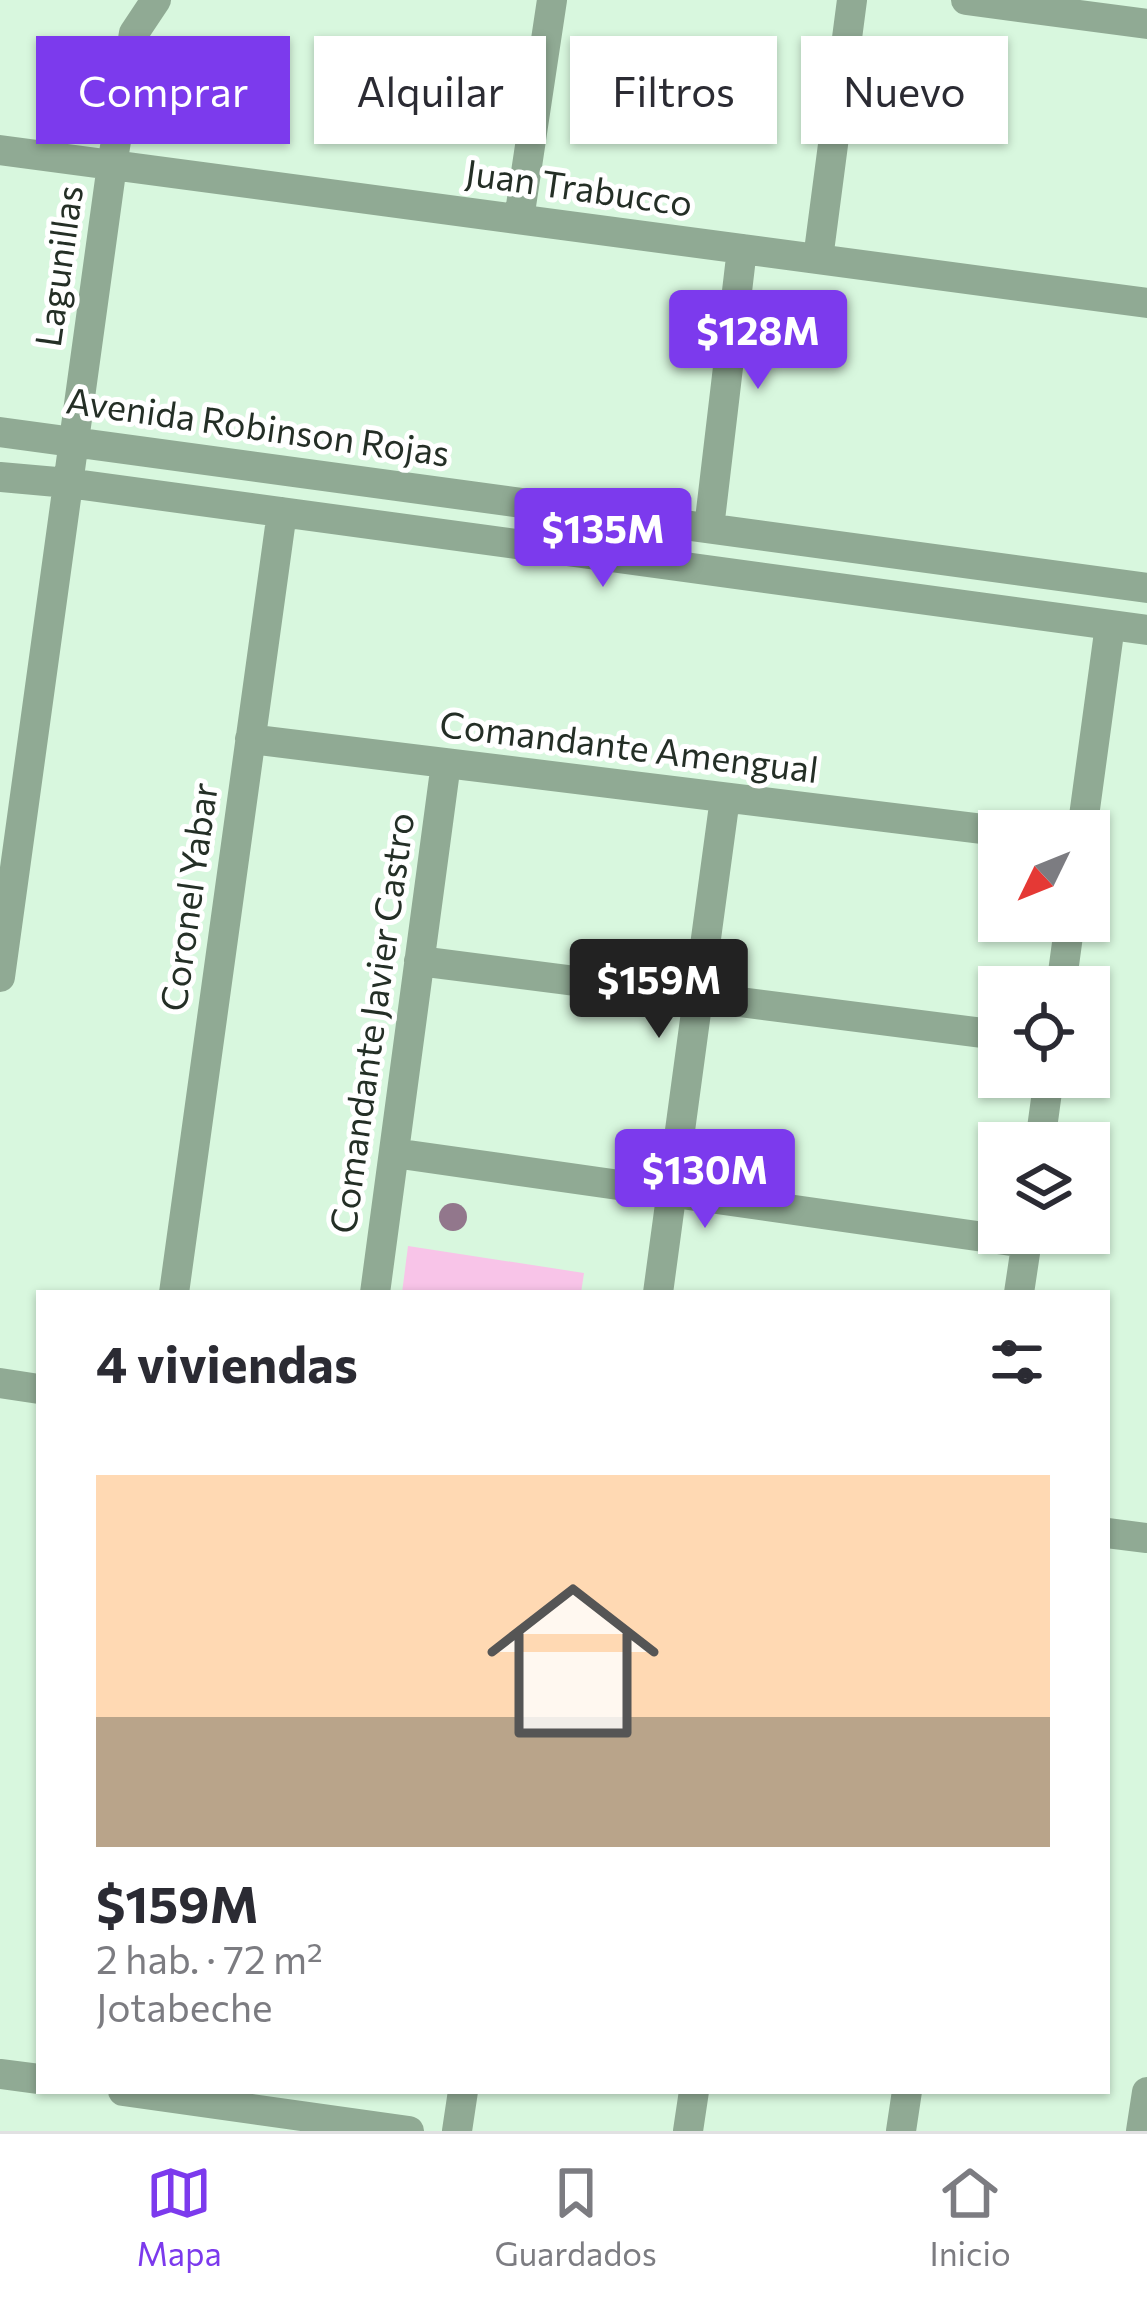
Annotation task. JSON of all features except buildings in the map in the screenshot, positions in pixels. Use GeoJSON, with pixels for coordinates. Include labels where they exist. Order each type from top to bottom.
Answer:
{"type":"FeatureCollection","features":[{"type":"Feature","properties":{"kind":"street","name":"Lagunillas"},"geometry":{"type":"LineString","coordinates":[[0,977],[112,165],[134,33],[156,0]]}},
{"type":"Feature","properties":{"kind":"street"},"geometry":{"type":"LineString","coordinates":[[519,219],[552,0]]}},
{"type":"Feature","properties":{"kind":"street"},"geometry":{"type":"LineString","coordinates":[[818,259],[852,0]]}},
{"type":"Feature","properties":{"kind":"street"},"geometry":{"type":"LineString","coordinates":[[966,0],[1147,24]]}},
{"type":"Feature","properties":{"kind":"street","name":"Juan Trabucco"},"geometry":{"type":"LineString","coordinates":[[0,150],[1147,303]]}},
{"type":"Feature","properties":{"kind":"street"},"geometry":{"type":"LineString","coordinates":[[709,528],[742,249]]}},
{"type":"Feature","properties":{"kind":"street","name":"Avenida Robinson Rojas"},"geometry":{"type":"LineString","coordinates":[[0,432],[1147,587]]}},
{"type":"Feature","properties":{"kind":"street"},"geometry":{"type":"LineString","coordinates":[[0,477],[1147,631]]}},
{"type":"Feature","properties":{"kind":"street","name":"Coronel Yabar"},"geometry":{"type":"LineString","coordinates":[[174,1290],[282,512]]}},
{"type":"Feature","properties":{"kind":"street"},"geometry":{"type":"LineString","coordinates":[[1085,810],[1110,626]]}},
{"type":"Feature","properties":{"kind":"street","name":"Comandante Amengual"},"geometry":{"type":"LineString","coordinates":[[250,739],[978,828]]}},
{"type":"Feature","properties":{"kind":"street","name":"Comandante Javier Castro"},"geometry":{"type":"LineString","coordinates":[[375,1290],[446,763]]}},
{"type":"Feature","properties":{"kind":"street"},"geometry":{"type":"LineString","coordinates":[[658,1290],[724,798]]}},
{"type":"Feature","properties":{"kind":"street"},"geometry":{"type":"LineString","coordinates":[[419,961],[978,1032]]}},
{"type":"Feature","properties":{"kind":"street"},"geometry":{"type":"LineString","coordinates":[[394,1154],[978,1232]]}},
{"type":"Feature","properties":{"kind":"street"},"geometry":{"type":"LineString","coordinates":[[1019,1290],[1025,1254]]}},
{"type":"Feature","properties":{"kind":"street"},"geometry":{"type":"LineString","coordinates":[[0,1383],[36,1388]]}},
{"type":"Feature","properties":{"kind":"street"},"geometry":{"type":"LineString","coordinates":[[1110,1533],[1147,1538]]}},
{"type":"Feature","properties":{"kind":"street"},"geometry":{"type":"LineString","coordinates":[[0,2074],[36,2079]]}},
{"type":"Feature","properties":{"kind":"street"},"geometry":{"type":"LineString","coordinates":[[1141,2131],[1147,2092]]}},
{"type":"Feature","properties":{"kind":"street"},"geometry":{"type":"LineString","coordinates":[[135,2094],[231,2119],[409,2131]]}},
{"type":"Feature","properties":{"kind":"street"},"geometry":{"type":"LineString","coordinates":[[457,2131],[463,2094]]}},
{"type":"Feature","properties":{"kind":"street"},"geometry":{"type":"LineString","coordinates":[[688,2131],[694,2094]]}},
{"type":"Feature","properties":{"kind":"street"},"geometry":{"type":"LineString","coordinates":[[901,2131],[907,2094]]}},
{"type":"Feature","properties":{"kind":"shaded area"},"geometry":{"type":"Polygon","coordinates":[[[408,1246],[584,1273],[581,1290],[402,1290],[408,1246]]]}}]}
